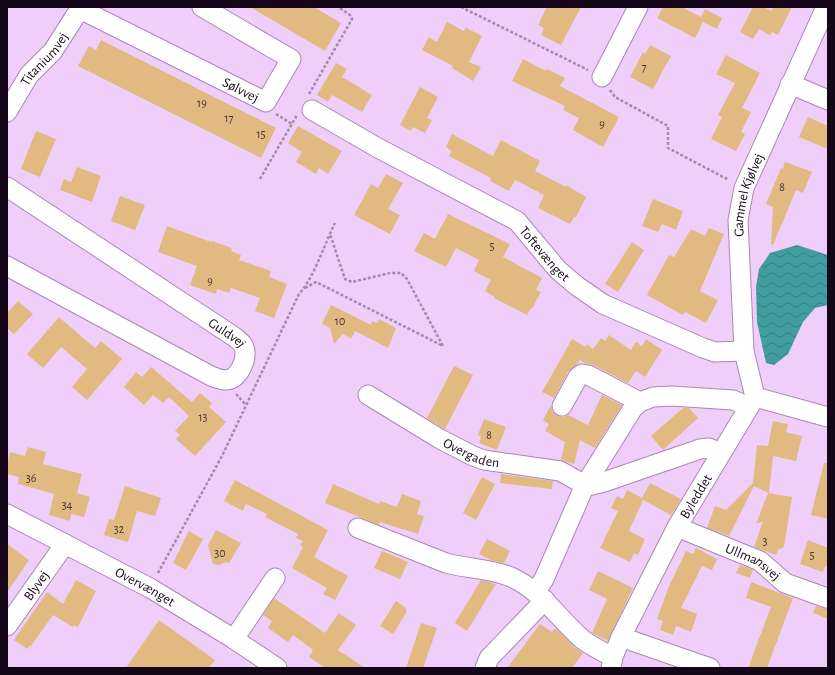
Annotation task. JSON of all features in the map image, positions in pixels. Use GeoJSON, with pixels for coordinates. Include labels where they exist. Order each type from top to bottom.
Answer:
{"type":"FeatureCollection","features":[{"type":"Feature","properties":{"kind":"street","name":"Sølvvej"},"geometry":{"type":"LineString","coordinates":[[80,8],[266,102],[291,59],[202,7]]}},
{"type":"Feature","properties":{"kind":"street"},"geometry":{"type":"LineString","coordinates":[[602,77],[638,7]]}},
{"type":"Feature","properties":{"kind":"street","name":"Gammel Kjølvej"},"geometry":{"type":"LineString","coordinates":[[752,402],[744,351],[738,220],[744,188],[826,7]]}},
{"type":"Feature","properties":{"kind":"street","name":"Titaniumvej"},"geometry":{"type":"LineString","coordinates":[[7,112],[29,75],[53,51],[80,8]]}},
{"type":"Feature","properties":{"kind":"street"},"geometry":{"type":"LineString","coordinates":[[790,84],[828,100]]}},
{"type":"Feature","properties":{"kind":"street","name":"Toftevænget"},"geometry":{"type":"LineString","coordinates":[[306,107],[378,148],[517,221],[558,270],[577,286],[603,304],[703,348],[715,352],[744,351]]}},
{"type":"Feature","properties":{"kind":"street","name":"Guldvej"},"geometry":{"type":"LineString","coordinates":[[7,187],[240,341],[244,347],[245,360],[239,372],[234,377],[227,380],[210,376],[7,266]]}},
{"type":"Feature","properties":{"kind":"street"},"geometry":{"type":"LineString","coordinates":[[562,406],[578,378],[582,374],[588,375],[640,402]]}},
{"type":"Feature","properties":{"kind":"street","name":"Overgaden"},"geometry":{"type":"LineString","coordinates":[[368,395],[473,456],[498,463],[560,471],[585,485]]}},
{"type":"Feature","properties":{"kind":"street"},"geometry":{"type":"LineString","coordinates":[[485,668],[489,658],[540,596],[544,579],[585,485],[633,408],[640,402],[653,397],[672,396],[733,400],[752,402],[828,417]]}},
{"type":"Feature","properties":{"kind":"street","name":"Byleddet"},"geometry":{"type":"LineString","coordinates":[[612,663],[621,637],[677,527],[752,402]]}},
{"type":"Feature","properties":{"kind":"street"},"geometry":{"type":"LineString","coordinates":[[585,485],[604,482],[700,449],[709,448],[721,453]]}},
{"type":"Feature","properties":{"kind":"street","name":"Overvænget"},"geometry":{"type":"LineString","coordinates":[[7,514],[150,588],[234,639],[277,668]]}},
{"type":"Feature","properties":{"kind":"street","name":"Ullmansvej"},"geometry":{"type":"LineString","coordinates":[[677,527],[760,561],[785,583],[827,598]]}},
{"type":"Feature","properties":{"kind":"street"},"geometry":{"type":"LineString","coordinates":[[358,528],[458,567],[481,569],[510,577],[540,596],[583,640],[612,663]]}},
{"type":"Feature","properties":{"kind":"street","name":"Blyvej"},"geometry":{"type":"LineString","coordinates":[[7,626],[65,544]]}},
{"type":"Feature","properties":{"kind":"street"},"geometry":{"type":"LineString","coordinates":[[234,639],[275,578]]}},
{"type":"Feature","properties":{"kind":"street"},"geometry":{"type":"LineString","coordinates":[[621,637],[710,668]]}},
{"type":"Feature","properties":{"kind":"path"},"geometry":{"type":"LineString","coordinates":[[260,179],[306,107],[352,19],[350,15],[338,7]]}},
{"type":"Feature","properties":{"kind":"path"},"geometry":{"type":"LineString","coordinates":[[150,588],[222,456],[299,294],[304,288],[335,223]]}},
{"type":"Feature","properties":{"kind":"path"},"geometry":{"type":"LineString","coordinates":[[304,288],[316,282],[443,346],[407,279],[401,273],[390,273],[352,282],[345,279],[330,233]]}},
{"type":"Feature","properties":{"kind":"water"},"geometry":{"type":"Polygon","coordinates":[[[797,245],[828,255],[828,305],[815,308],[803,322],[788,354],[774,365],[766,363],[757,322],[756,287],[759,269],[770,253],[797,245]]]}},
{"type":"Feature","properties":{"kind":"building"},"geometry":{"type":"Polygon","coordinates":[[[250,7],[314,7],[341,23],[325,51],[250,7]]]}},
{"type":"Feature","properties":{"kind":"building"},"geometry":{"type":"Polygon","coordinates":[[[547,7],[581,7],[561,45],[541,35],[544,28],[538,25],[547,7]]]}},
{"type":"Feature","properties":{"kind":"building"},"geometry":{"type":"Polygon","coordinates":[[[663,7],[682,7],[701,17],[705,9],[722,18],[717,29],[703,22],[695,38],[657,18],[663,7]]]}},
{"type":"Feature","properties":{"kind":"building"},"geometry":{"type":"Polygon","coordinates":[[[753,7],[763,7],[771,11],[774,7],[792,7],[778,35],[772,32],[770,35],[759,29],[753,39],[740,32],[753,7]]]}},
{"type":"Feature","properties":{"kind":"building"},"geometry":{"type":"Polygon","coordinates":[[[447,22],[464,31],[466,28],[482,36],[469,62],[481,67],[473,81],[452,68],[453,66],[422,50],[429,37],[437,42],[447,22]]]}},
{"type":"Feature","properties":{"kind":"building"},"geometry":{"type":"Polygon","coordinates":[[[101,40],[276,128],[261,158],[78,66],[89,46],[96,50],[101,40]]]}},
{"type":"Feature","properties":{"kind":"building"},"geometry":{"type":"Polygon","coordinates":[[[650,45],[671,56],[653,89],[630,77],[643,52],[645,54],[650,45]]]}},
{"type":"Feature","properties":{"kind":"building"},"geometry":{"type":"Polygon","coordinates":[[[726,55],[760,73],[742,108],[751,112],[741,132],[745,134],[736,151],[711,139],[722,117],[718,115],[735,83],[716,74],[726,55]]]}},
{"type":"Feature","properties":{"kind":"building"},"geometry":{"type":"Polygon","coordinates":[[[523,59],[546,71],[547,69],[565,78],[560,86],[619,117],[603,147],[573,130],[579,118],[563,110],[565,106],[512,81],[523,59]]]}},
{"type":"Feature","properties":{"kind":"building"},"geometry":{"type":"Polygon","coordinates":[[[336,63],[347,69],[342,77],[372,95],[362,112],[332,95],[328,102],[317,95],[336,63]]]}},
{"type":"Feature","properties":{"kind":"building"},"geometry":{"type":"Polygon","coordinates":[[[420,87],[438,97],[427,118],[432,120],[425,133],[413,127],[411,131],[400,125],[420,87]]]}},
{"type":"Feature","properties":{"kind":"building"},"geometry":{"type":"Polygon","coordinates":[[[808,117],[828,126],[828,149],[799,137],[808,117]]]}},
{"type":"Feature","properties":{"kind":"building"},"geometry":{"type":"Polygon","coordinates":[[[298,126],[342,151],[328,174],[319,168],[316,174],[296,162],[302,152],[288,143],[298,126]]]}},
{"type":"Feature","properties":{"kind":"building"},"geometry":{"type":"Polygon","coordinates":[[[36,131],[56,139],[40,177],[21,169],[36,131]]]}},
{"type":"Feature","properties":{"kind":"building"},"geometry":{"type":"Polygon","coordinates":[[[452,134],[493,156],[501,140],[540,161],[535,171],[566,187],[566,185],[586,197],[576,217],[574,217],[570,224],[538,208],[544,195],[515,180],[509,191],[490,181],[491,178],[449,156],[452,151],[446,147],[452,134]]]}},
{"type":"Feature","properties":{"kind":"building"},"geometry":{"type":"Polygon","coordinates":[[[785,162],[812,172],[803,193],[796,190],[773,245],[771,244],[773,207],[766,204],[785,162]]]}},
{"type":"Feature","properties":{"kind":"building"},"geometry":{"type":"Polygon","coordinates":[[[77,167],[101,176],[92,202],[60,190],[64,179],[71,182],[77,167]]]}},
{"type":"Feature","properties":{"kind":"building"},"geometry":{"type":"Polygon","coordinates":[[[386,174],[403,183],[388,209],[400,215],[390,234],[354,215],[371,184],[378,188],[386,174]]]}},
{"type":"Feature","properties":{"kind":"building"},"geometry":{"type":"Polygon","coordinates":[[[120,196],[145,205],[135,230],[111,221],[120,196]]]}},
{"type":"Feature","properties":{"kind":"building"},"geometry":{"type":"Polygon","coordinates":[[[653,199],[683,211],[676,230],[662,224],[658,232],[642,226],[653,199]]]}},
{"type":"Feature","properties":{"kind":"building"},"geometry":{"type":"Polygon","coordinates":[[[448,214],[510,244],[503,257],[542,278],[536,290],[541,292],[527,315],[494,298],[495,297],[485,291],[491,280],[474,271],[479,260],[456,248],[446,267],[414,251],[424,233],[435,239],[448,214]]]}},
{"type":"Feature","properties":{"kind":"building"},"geometry":{"type":"Polygon","coordinates":[[[167,226],[232,248],[231,251],[241,255],[239,260],[271,271],[269,277],[287,284],[274,318],[255,311],[260,298],[231,288],[229,293],[217,289],[216,294],[190,285],[197,266],[158,252],[167,226]]]}},
{"type":"Feature","properties":{"kind":"building"},"geometry":{"type":"Polygon","coordinates":[[[709,228],[724,234],[700,291],[718,300],[706,323],[685,312],[683,315],[647,295],[669,255],[674,257],[691,229],[705,236],[709,228]]]}},
{"type":"Feature","properties":{"kind":"building"},"geometry":{"type":"Polygon","coordinates":[[[632,242],[644,250],[618,292],[605,284],[632,242]]]}},
{"type":"Feature","properties":{"kind":"building"},"geometry":{"type":"Polygon","coordinates":[[[18,301],[33,314],[14,334],[7,328],[7,313],[18,301]]]}},
{"type":"Feature","properties":{"kind":"building"},"geometry":{"type":"Polygon","coordinates":[[[331,305],[371,325],[372,321],[377,323],[379,319],[396,328],[388,348],[355,331],[351,339],[343,334],[334,344],[330,328],[322,324],[331,305]]]}},
{"type":"Feature","properties":{"kind":"building"},"geometry":{"type":"Polygon","coordinates":[[[59,317],[95,348],[101,341],[122,359],[87,400],[72,387],[87,369],[61,347],[43,368],[27,354],[59,317]]]}},
{"type":"Feature","properties":{"kind":"building"},"geometry":{"type":"Polygon","coordinates":[[[609,335],[631,350],[636,342],[642,346],[646,339],[662,350],[645,377],[636,371],[628,383],[580,360],[568,372],[554,398],[542,392],[572,339],[586,347],[587,344],[593,349],[601,338],[605,341],[609,335]]]}},
{"type":"Feature","properties":{"kind":"building"},"geometry":{"type":"Polygon","coordinates":[[[454,366],[473,375],[445,429],[427,418],[454,366]]]}},
{"type":"Feature","properties":{"kind":"building"},"geometry":{"type":"Polygon","coordinates":[[[151,367],[192,402],[200,393],[212,403],[209,407],[226,422],[195,456],[176,439],[180,435],[175,431],[189,416],[169,397],[163,403],[153,395],[144,405],[124,387],[136,372],[142,377],[151,367]]]}},
{"type":"Feature","properties":{"kind":"building"},"geometry":{"type":"Polygon","coordinates":[[[602,395],[622,405],[595,448],[580,440],[574,464],[561,460],[565,442],[545,431],[549,424],[543,420],[551,405],[552,411],[556,415],[563,417],[568,415],[588,425],[602,395]]]}},
{"type":"Feature","properties":{"kind":"building"},"geometry":{"type":"Polygon","coordinates":[[[683,408],[689,408],[698,418],[663,450],[651,436],[683,408]]]}},
{"type":"Feature","properties":{"kind":"building"},"geometry":{"type":"Polygon","coordinates":[[[484,419],[506,427],[497,450],[479,443],[481,436],[478,435],[484,419]]]}},
{"type":"Feature","properties":{"kind":"building"},"geometry":{"type":"Polygon","coordinates":[[[773,421],[788,424],[786,432],[802,436],[796,461],[773,456],[769,493],[754,486],[729,536],[707,528],[715,506],[726,510],[753,483],[757,445],[768,446],[773,421]]]}},
{"type":"Feature","properties":{"kind":"building"},"geometry":{"type":"Polygon","coordinates":[[[28,447],[46,452],[43,464],[82,474],[77,493],[90,497],[84,517],[71,514],[70,521],[49,515],[54,494],[18,484],[19,477],[7,474],[7,465],[10,452],[25,456],[28,447]]]}},
{"type":"Feature","properties":{"kind":"building"},"geometry":{"type":"Polygon","coordinates":[[[824,463],[828,463],[828,519],[811,515],[824,463]]]}},
{"type":"Feature","properties":{"kind":"building"},"geometry":{"type":"Polygon","coordinates":[[[501,474],[553,481],[552,489],[500,483],[501,474]]]}},
{"type":"Feature","properties":{"kind":"building"},"geometry":{"type":"Polygon","coordinates":[[[482,477],[495,484],[476,520],[463,513],[482,477]]]}},
{"type":"Feature","properties":{"kind":"building"},"geometry":{"type":"Polygon","coordinates":[[[235,480],[328,530],[314,557],[348,576],[335,600],[323,594],[327,588],[292,568],[303,547],[300,545],[303,541],[296,538],[298,534],[265,517],[267,514],[246,504],[243,511],[224,501],[235,480]]]}},
{"type":"Feature","properties":{"kind":"building"},"geometry":{"type":"Polygon","coordinates":[[[650,483],[681,499],[671,515],[643,500],[629,531],[645,539],[638,555],[634,553],[630,562],[600,548],[618,511],[611,508],[617,496],[623,499],[627,490],[642,498],[650,483]]]}},
{"type":"Feature","properties":{"kind":"building"},"geometry":{"type":"Polygon","coordinates":[[[333,484],[379,504],[380,501],[397,507],[402,494],[421,501],[417,514],[424,516],[418,534],[380,522],[379,525],[325,503],[333,484]]]}},
{"type":"Feature","properties":{"kind":"building"},"geometry":{"type":"Polygon","coordinates":[[[125,486],[161,498],[155,516],[137,511],[128,542],[104,535],[109,519],[114,520],[125,486]]]}},
{"type":"Feature","properties":{"kind":"building"},"geometry":{"type":"Polygon","coordinates":[[[768,493],[792,497],[784,547],[778,550],[776,555],[754,547],[763,521],[756,524],[768,493]]]}},
{"type":"Feature","properties":{"kind":"building"},"geometry":{"type":"Polygon","coordinates":[[[216,530],[241,543],[229,563],[226,562],[219,565],[213,564],[208,545],[216,530]]]}},
{"type":"Feature","properties":{"kind":"building"},"geometry":{"type":"Polygon","coordinates":[[[189,531],[203,539],[186,570],[173,563],[189,531]]]}},
{"type":"Feature","properties":{"kind":"building"},"geometry":{"type":"Polygon","coordinates":[[[487,539],[510,551],[504,563],[491,560],[479,554],[487,539]]]}},
{"type":"Feature","properties":{"kind":"building"},"geometry":{"type":"Polygon","coordinates":[[[808,540],[828,548],[828,565],[824,568],[823,572],[800,564],[808,540]]]}},
{"type":"Feature","properties":{"kind":"building"},"geometry":{"type":"Polygon","coordinates":[[[7,544],[29,560],[7,592],[7,544]]]}},
{"type":"Feature","properties":{"kind":"building"},"geometry":{"type":"Polygon","coordinates":[[[696,548],[717,559],[712,570],[702,566],[681,608],[697,614],[691,632],[676,626],[673,635],[660,630],[663,621],[657,619],[669,586],[686,551],[693,554],[696,548]]]}},
{"type":"Feature","properties":{"kind":"building"},"geometry":{"type":"Polygon","coordinates":[[[382,551],[408,562],[400,579],[374,568],[382,551]]]}},
{"type":"Feature","properties":{"kind":"building"},"geometry":{"type":"Polygon","coordinates":[[[740,565],[753,570],[750,578],[736,573],[740,565]]]}},
{"type":"Feature","properties":{"kind":"building"},"geometry":{"type":"Polygon","coordinates":[[[598,571],[633,588],[608,641],[592,633],[607,599],[589,590],[598,571]]]}},
{"type":"Feature","properties":{"kind":"building"},"geometry":{"type":"Polygon","coordinates":[[[76,580],[96,591],[78,627],[74,625],[73,627],[53,615],[31,646],[30,645],[27,649],[14,640],[47,592],[63,604],[76,580]]]}},
{"type":"Feature","properties":{"kind":"building"},"geometry":{"type":"Polygon","coordinates":[[[481,580],[496,584],[467,631],[455,623],[481,580]]]}},
{"type":"Feature","properties":{"kind":"building"},"geometry":{"type":"Polygon","coordinates":[[[751,582],[793,598],[767,668],[748,668],[771,607],[746,598],[751,582]]]}},
{"type":"Feature","properties":{"kind":"building"},"geometry":{"type":"Polygon","coordinates":[[[274,598],[325,633],[339,613],[356,625],[338,650],[365,668],[325,668],[309,657],[313,650],[293,635],[288,642],[268,628],[272,621],[263,615],[274,598]]]}},
{"type":"Feature","properties":{"kind":"building"},"geometry":{"type":"Polygon","coordinates":[[[396,601],[406,608],[406,613],[393,634],[380,626],[396,601]]]}},
{"type":"Feature","properties":{"kind":"building"},"geometry":{"type":"Polygon","coordinates":[[[816,606],[828,609],[828,619],[813,613],[816,606]]]}},
{"type":"Feature","properties":{"kind":"building"},"geometry":{"type":"Polygon","coordinates":[[[159,620],[215,660],[209,668],[126,668],[159,620]]]}},
{"type":"Feature","properties":{"kind":"building"},"geometry":{"type":"Polygon","coordinates":[[[421,623],[437,628],[423,668],[406,668],[421,623]]]}},
{"type":"Feature","properties":{"kind":"building"},"geometry":{"type":"Polygon","coordinates":[[[540,624],[552,632],[555,628],[574,647],[583,653],[572,668],[507,668],[540,624]]]}}]}
